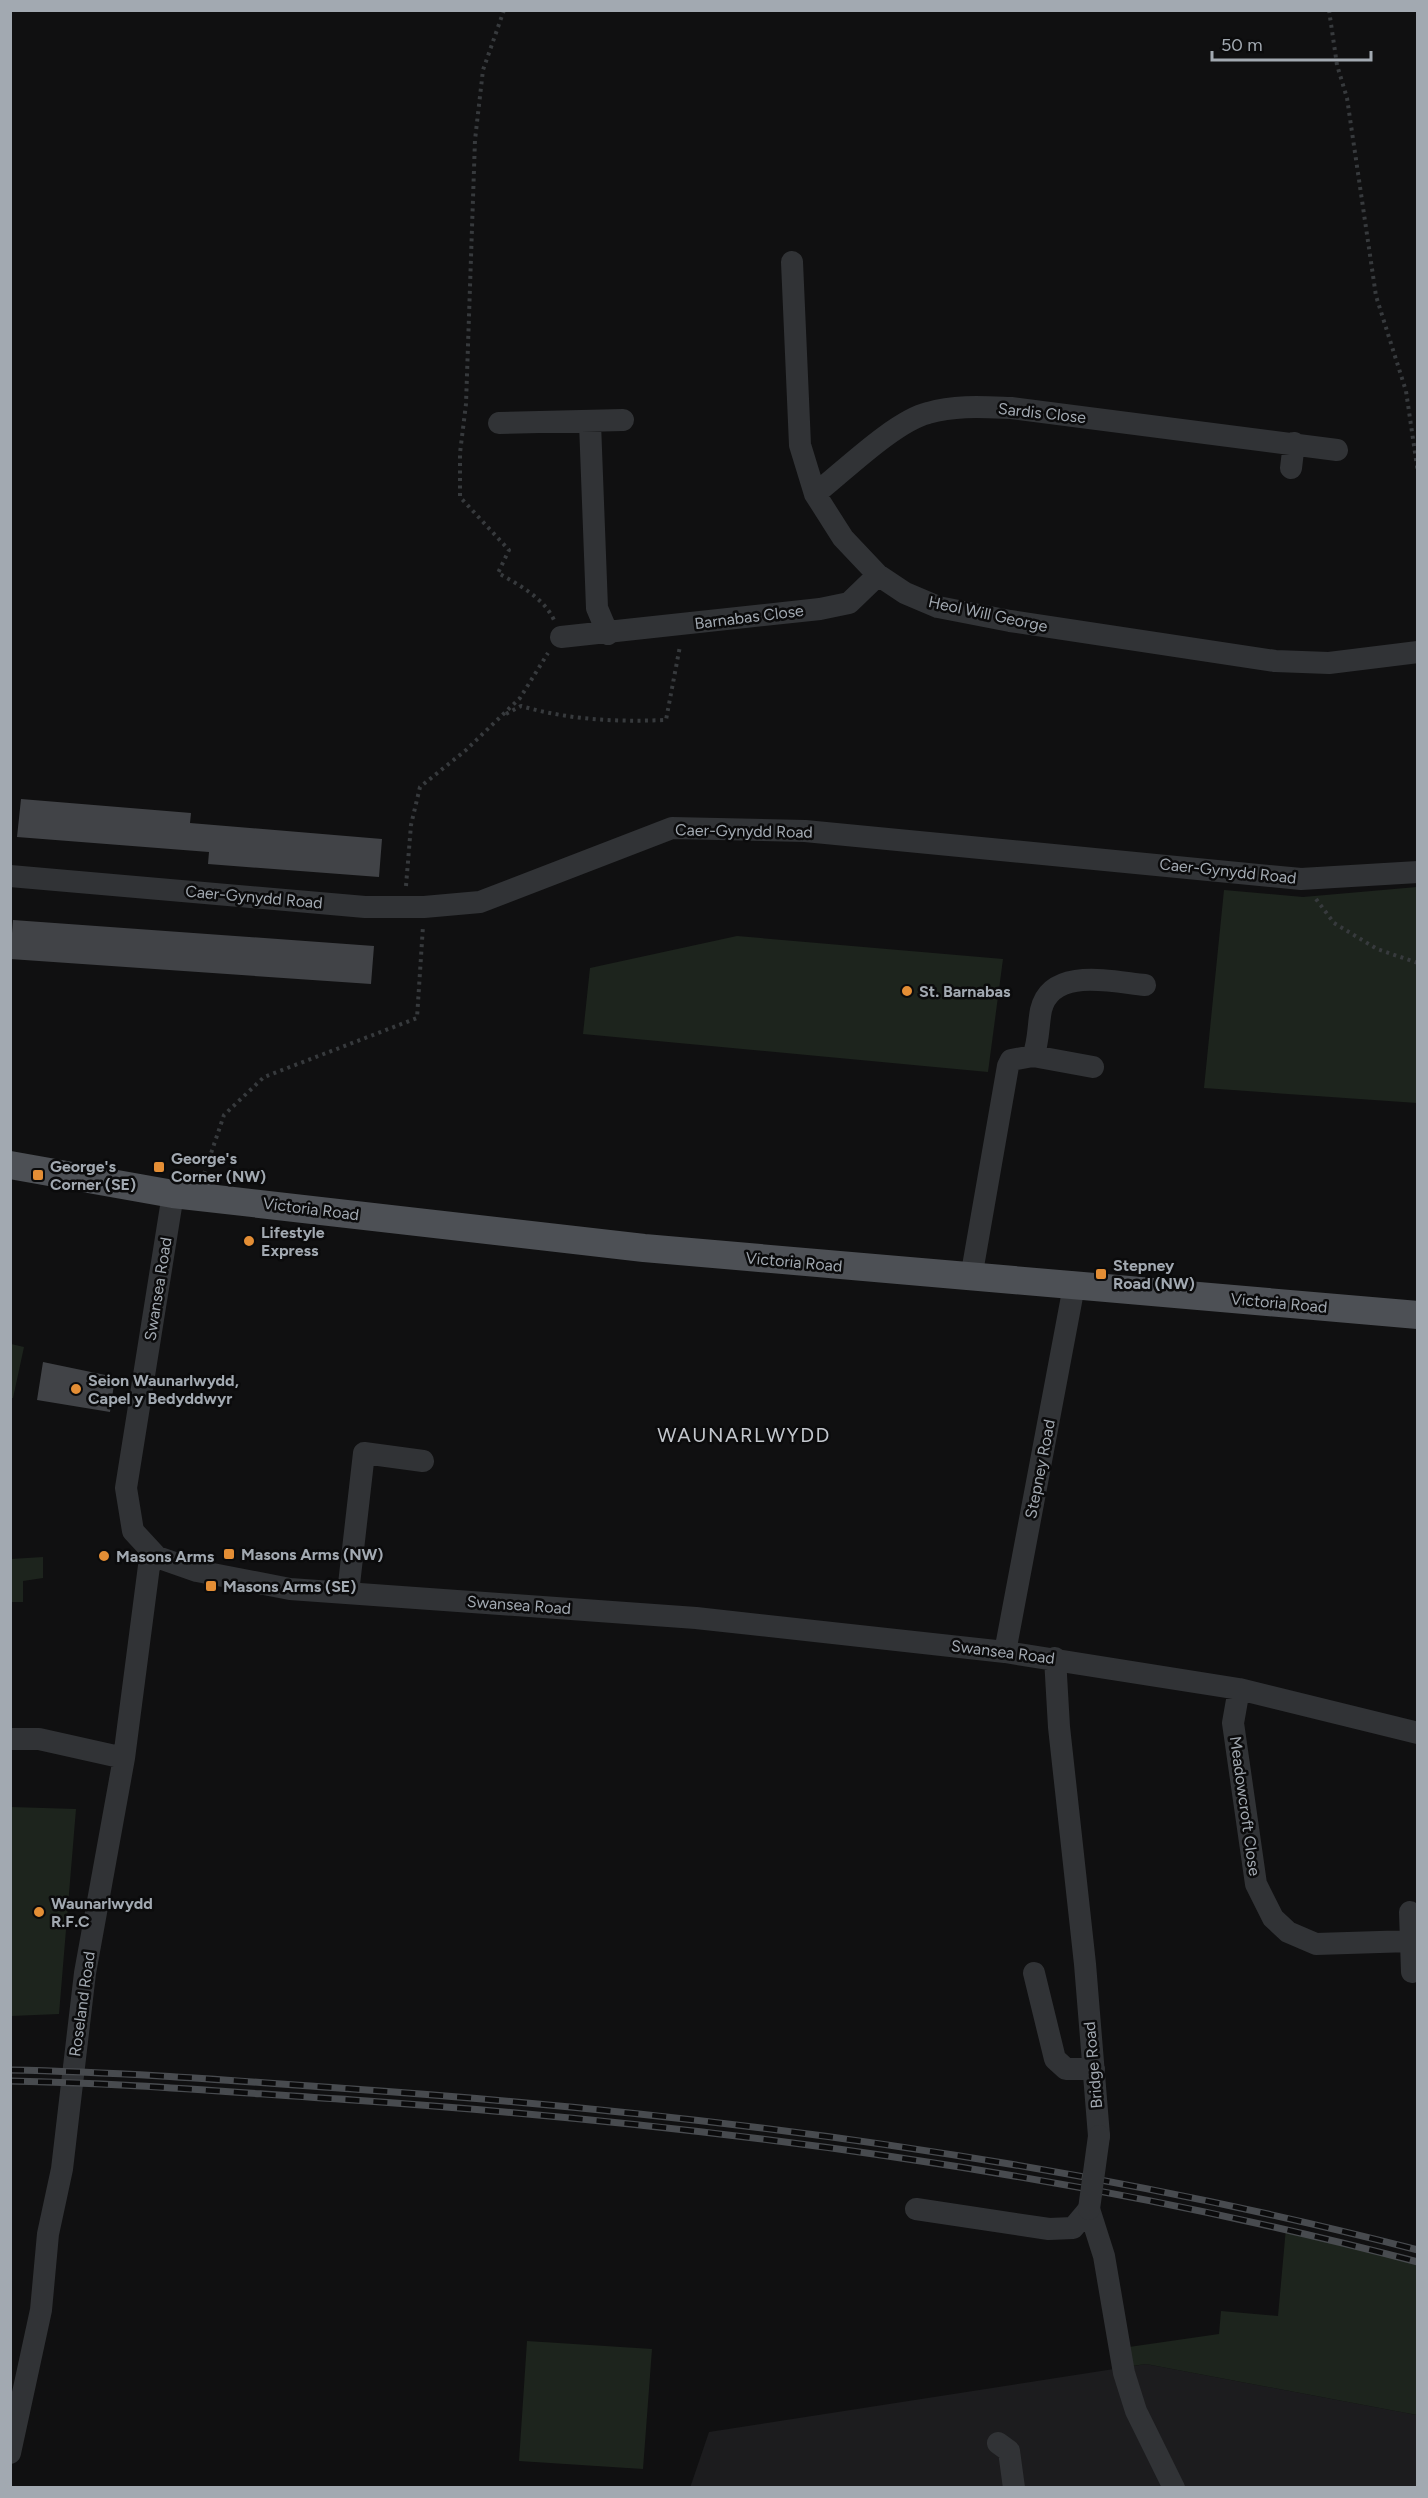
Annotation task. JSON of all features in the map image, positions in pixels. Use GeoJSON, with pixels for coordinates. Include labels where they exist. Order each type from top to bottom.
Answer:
{"type":"FeatureCollection","features":[{"type":"Feature","properties":{"kind":"main road"},"geometry":{"type":"LineString","coordinates":[[10,1166],[185,1195]]}},
{"type":"Feature","properties":{"kind":"main road","name":"Victoria Road"},"geometry":{"type":"LineString","coordinates":[[185,1195],[644,1248],[1418,1315]]}},
{"type":"Feature","properties":{"kind":"street","name":"Heol Will George"},"geometry":{"type":"LineString","coordinates":[[792,262],[800,445],[815,494],[843,538],[878,574],[905,593],[938,607],[1010,621],[1252,658],[1329,663],[1410,652]]}},
{"type":"Feature","properties":{"kind":"street","name":"Sardis Close"},"geometry":{"type":"LineString","coordinates":[[815,494],[895,430],[925,413],[963,406],[1011,408],[1294,442],[1337,450]]}},
{"type":"Feature","properties":{"kind":"street"},"geometry":{"type":"LineString","coordinates":[[499,423],[591,423],[623,420]]}},
{"type":"Feature","properties":{"kind":"street"},"geometry":{"type":"LineString","coordinates":[[591,423],[597,608],[608,634]]}},
{"type":"Feature","properties":{"kind":"street"},"geometry":{"type":"LineString","coordinates":[[1291,468],[1294,442]]}},
{"type":"Feature","properties":{"kind":"street","name":"Barnabas Close"},"geometry":{"type":"LineString","coordinates":[[555,637],[608,634],[820,609],[849,603],[878,574]]}},
{"type":"Feature","properties":{"kind":"street","name":"Caer-Gynydd Road"},"geometry":{"type":"LineString","coordinates":[[10,876],[365,907],[414,907],[480,902],[672,828],[826,833],[1301,879],[1418,872]]}},
{"type":"Feature","properties":{"kind":"street"},"geometry":{"type":"LineString","coordinates":[[1033,1056],[1042,1008],[1056,988],[1088,979],[1144,985]]}},
{"type":"Feature","properties":{"kind":"street"},"geometry":{"type":"LineString","coordinates":[[971,1278],[1008,1065],[1011,1060],[1033,1056],[1093,1067]]}},
{"type":"Feature","properties":{"kind":"street","name":"Swansea Road"},"geometry":{"type":"LineString","coordinates":[[185,1195],[126,1488],[133,1531],[158,1557],[197,1571],[290,1589],[696,1618],[1055,1658],[1239,1689],[1418,1734]]}},
{"type":"Feature","properties":{"kind":"street","name":"Stepney Road"},"geometry":{"type":"LineString","coordinates":[[1005,1652],[1074,1286]]}},
{"type":"Feature","properties":{"kind":"street"},"geometry":{"type":"LineString","coordinates":[[348,1593],[364,1453],[423,1461]]}},
{"type":"Feature","properties":{"kind":"street","name":"Roseland Road"},"geometry":{"type":"LineString","coordinates":[[10,2453],[41,2310],[48,2234],[62,2169],[85,1973],[124,1758],[149,1566],[158,1557]]}},
{"type":"Feature","properties":{"kind":"street","name":"Bridge Road"},"geometry":{"type":"LineString","coordinates":[[1055,1658],[1059,1727],[1085,1964],[1099,2136],[1089,2209],[1104,2256],[1124,2373],[1136,2411],[1174,2487]]}},
{"type":"Feature","properties":{"kind":"street","name":"Meadowcroft Close"},"geometry":{"type":"LineString","coordinates":[[1239,1689],[1233,1723],[1256,1884],[1273,1918],[1288,1932],[1317,1944],[1411,1941]]}},
{"type":"Feature","properties":{"kind":"street"},"geometry":{"type":"LineString","coordinates":[[10,1739],[39,1739],[124,1758]]}},
{"type":"Feature","properties":{"kind":"street"},"geometry":{"type":"LineString","coordinates":[[1410,1912],[1412,1972]]}},
{"type":"Feature","properties":{"kind":"street"},"geometry":{"type":"LineString","coordinates":[[1034,1972],[1055,2059],[1066,2069],[1094,2069]]}},
{"type":"Feature","properties":{"kind":"street"},"geometry":{"type":"LineString","coordinates":[[916,2209],[1049,2229],[1074,2228],[1089,2209]]}},
{"type":"Feature","properties":{"kind":"street"},"geometry":{"type":"LineString","coordinates":[[998,2443],[1009,2451],[1014,2487]]}},
{"type":"Feature","properties":{"kind":"path"},"geometry":{"type":"LineString","coordinates":[[185,1195],[224,1115],[264,1077],[417,1018],[411,825],[420,788],[466,750],[520,698],[548,654],[555,637],[555,621],[549,608],[520,585],[498,573],[509,550],[460,496],[460,453],[466,404],[475,140],[483,70],[504,10]]}},
{"type":"Feature","properties":{"kind":"path"},"geometry":{"type":"LineString","coordinates":[[1329,10],[1337,65],[1347,98],[1376,296],[1406,390],[1418,473]]}},
{"type":"Feature","properties":{"kind":"path"},"geometry":{"type":"LineString","coordinates":[[501,717],[521,706],[578,719],[603,722],[666,720],[684,625]]}},
{"type":"Feature","properties":{"kind":"path"},"geometry":{"type":"LineString","coordinates":[[1301,879],[1334,923],[1377,949],[1418,963]]}},
{"type":"Feature","properties":{"kind":"shaded area"},"geometry":{"type":"Polygon","coordinates":[[[1417,887],[1417,1103],[1204,1088],[1224,890],[1303,897],[1417,887]]]}},
{"type":"Feature","properties":{"kind":"shaded area"},"geometry":{"type":"Polygon","coordinates":[[[737,936],[1003,959],[988,1072],[583,1034],[590,968],[737,936]]]}},
{"type":"Feature","properties":{"kind":"shaded area"},"geometry":{"type":"Polygon","coordinates":[[[11,1344],[24,1347],[13,1398],[10,1398],[11,1344]]]}},
{"type":"Feature","properties":{"kind":"shaded area"},"geometry":{"type":"Polygon","coordinates":[[[43,1557],[43,1578],[23,1581],[23,1602],[11,1602],[11,1559],[43,1557]]]}},
{"type":"Feature","properties":{"kind":"shaded area","name":"Waunarlwydd R.F.C"},"geometry":{"type":"Polygon","coordinates":[[[11,1807],[76,1809],[59,2014],[11,2016],[11,1807]]]}},
{"type":"Feature","properties":{"kind":"shaded area"},"geometry":{"type":"Polygon","coordinates":[[[1286,2228],[1417,2261],[1417,2415],[1146,2364],[1132,2366],[1129,2347],[1219,2334],[1221,2311],[1278,2316],[1286,2228]]]}},
{"type":"Feature","properties":{"kind":"shaded area"},"geometry":{"type":"Polygon","coordinates":[[[527,2341],[652,2349],[643,2469],[519,2461],[527,2341]]]}},
{"type":"Feature","properties":{"kind":"shaded area"},"geometry":{"type":"Polygon","coordinates":[[[1146,2364],[1417,2415],[1417,2487],[690,2488],[709,2432],[1146,2364]]]}},
{"type":"Feature","properties":{"kind":"building"},"geometry":{"type":"Polygon","coordinates":[[[21,799],[191,813],[190,823],[382,839],[379,877],[208,864],[209,852],[17,837],[21,799]]]}},
{"type":"Feature","properties":{"kind":"building"},"geometry":{"type":"Polygon","coordinates":[[[13,920],[374,946],[371,984],[10,959],[13,920]]]}},
{"type":"Feature","properties":{"kind":"building","name":"Seion Waunarlwydd, Capel y Bedyddwyr"},"geometry":{"type":"Polygon","coordinates":[[[43,1362],[115,1377],[110,1412],[37,1400],[43,1362]]]}},
{"type":"Feature","properties":{"kind":"railway"},"geometry":{"type":"LineString","coordinates":[[10,2070],[225,2080],[487,2099],[755,2127],[889,2145],[1155,2190],[1287,2218],[1418,2250]]}},
{"type":"Feature","properties":{"kind":"railway"},"geometry":{"type":"LineString","coordinates":[[10,2081],[139,2086],[487,2110],[756,2138],[1022,2177],[1287,2230],[1418,2262]]}},
{"type":"Feature","properties":{"kind":"place","name":"St. Barnabas"},"geometry":{"type":"Point","coordinates":[907,991]}},
{"type":"Feature","properties":{"kind":"place","name":"George's Corner (NW)"},"geometry":{"type":"Point","coordinates":[159,1167]}},
{"type":"Feature","properties":{"kind":"place","name":"George's Corner (SE)"},"geometry":{"type":"Point","coordinates":[38,1175]}},
{"type":"Feature","properties":{"kind":"place","name":"Lifestyle Express"},"geometry":{"type":"Point","coordinates":[249,1241]}},
{"type":"Feature","properties":{"kind":"place","name":"Stepney Road (NW)"},"geometry":{"type":"Point","coordinates":[1101,1274]}},
{"type":"Feature","properties":{"kind":"place","name":"Seion Waunarlwydd, Capel y Bedyddwyr"},"geometry":{"type":"Point","coordinates":[76,1389]}},
{"type":"Feature","properties":{"kind":"place","name":"Masons Arms (NW)"},"geometry":{"type":"Point","coordinates":[229,1554]}},
{"type":"Feature","properties":{"kind":"place","name":"Masons Arms"},"geometry":{"type":"Point","coordinates":[104,1556]}},
{"type":"Feature","properties":{"kind":"place","name":"Masons Arms (SE)"},"geometry":{"type":"Point","coordinates":[211,1586]}},
{"type":"Feature","properties":{"kind":"place","name":"Waunarlwydd R.F.C"},"geometry":{"type":"Point","coordinates":[39,1912]}},
{"type":"Feature","properties":{"kind":"district","name":"WAUNARLWYDD"},"geometry":{"type":"Point","coordinates":[744,1435]}}]}
